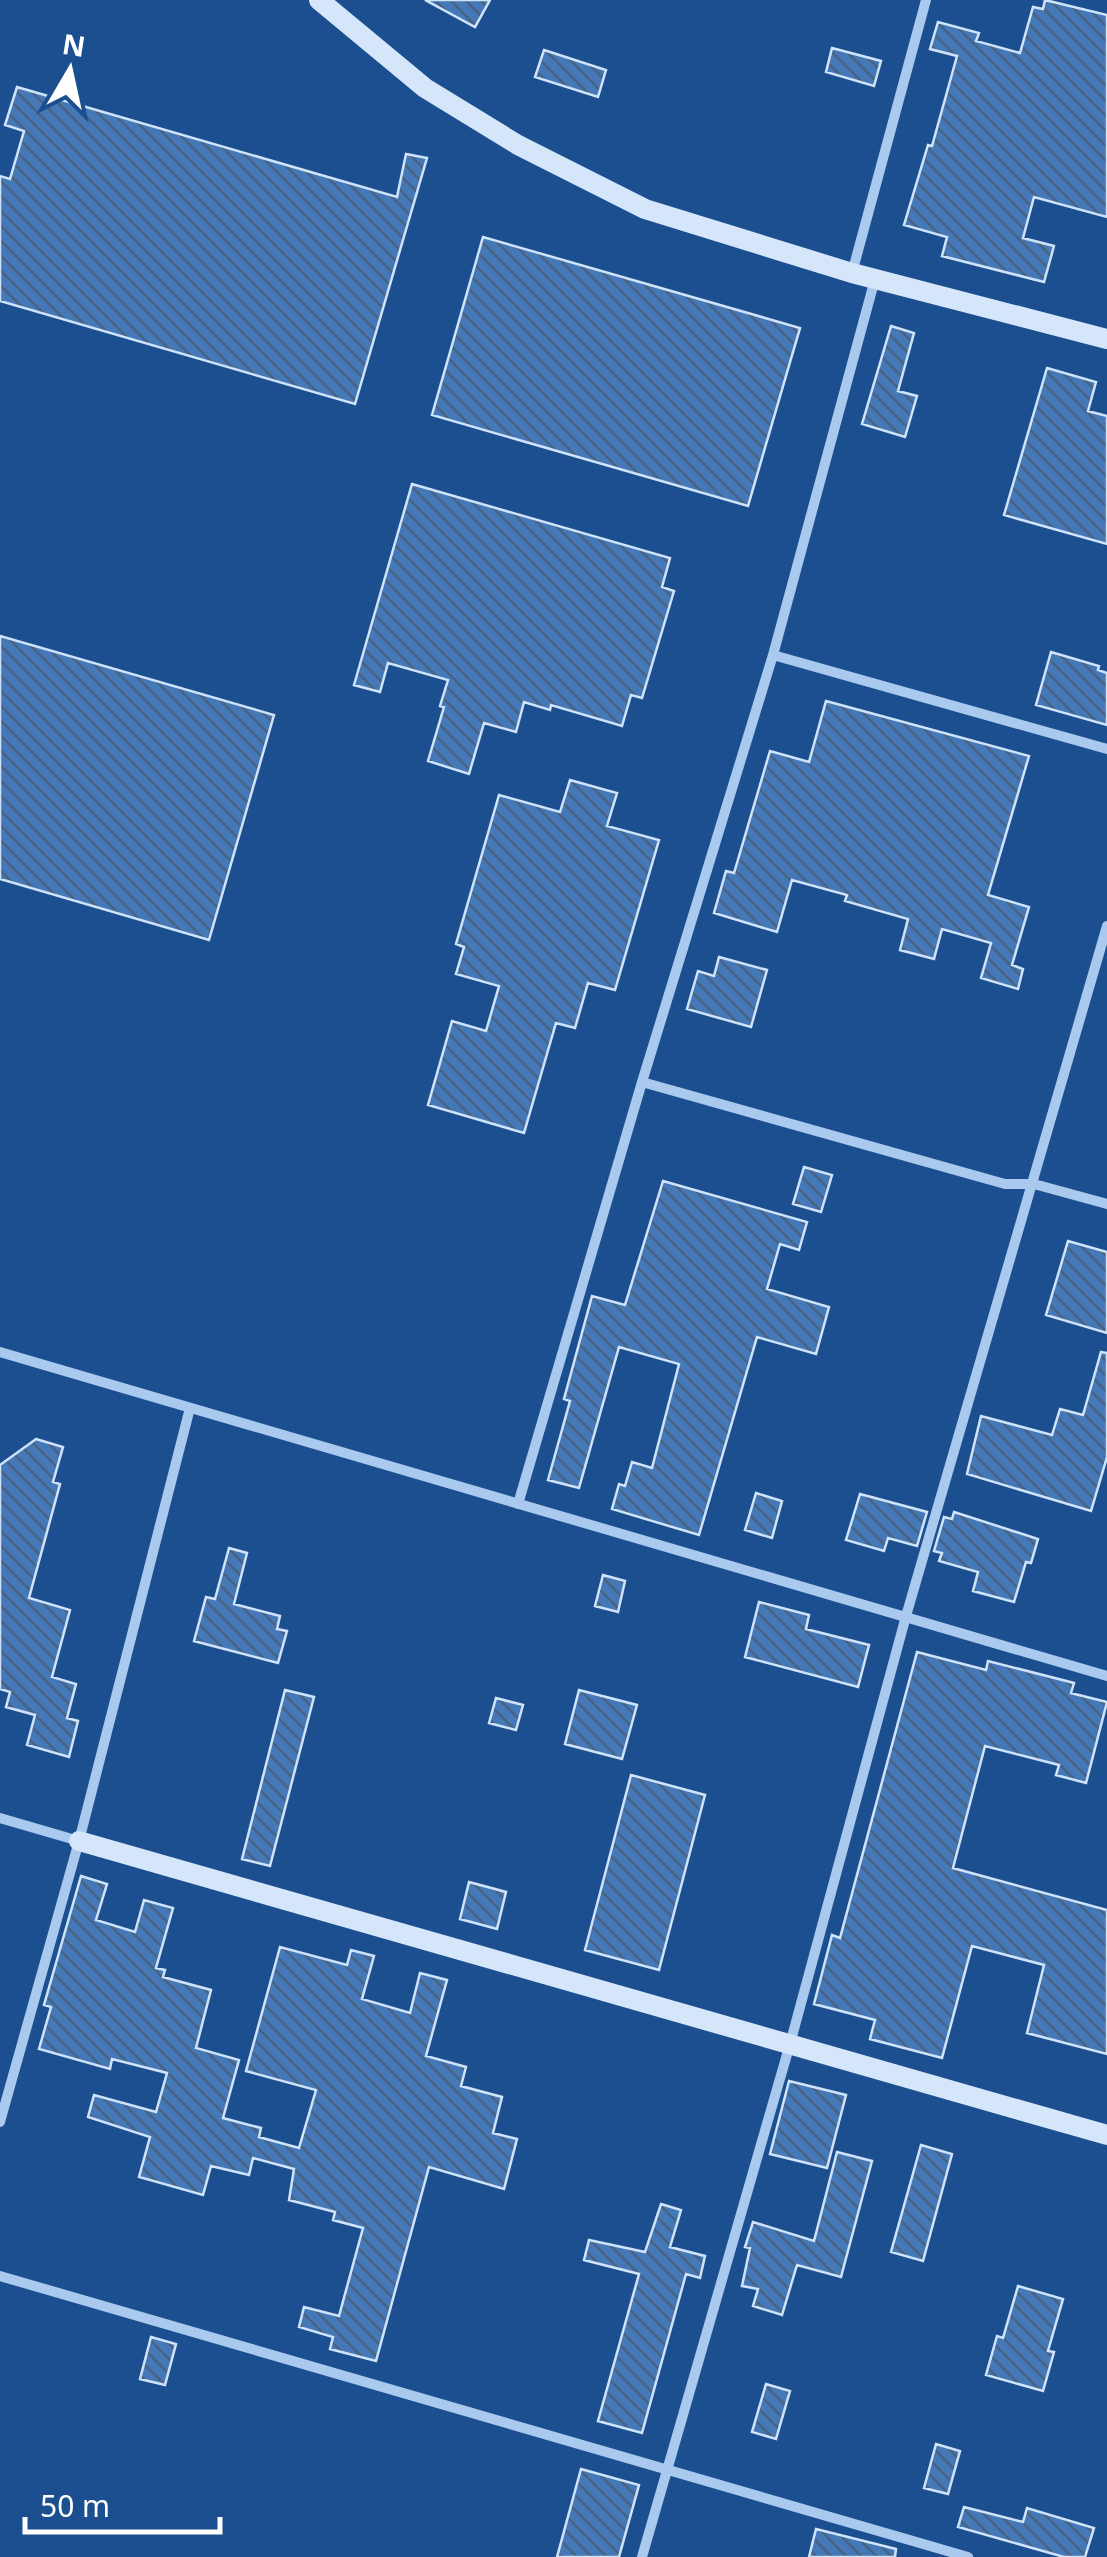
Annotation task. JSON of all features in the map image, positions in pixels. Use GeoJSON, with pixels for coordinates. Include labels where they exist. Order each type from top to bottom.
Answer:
{"type":"FeatureCollection","features":[{"type":"Feature","properties":{"kind":"street"},"geometry":{"type":"LineString","coordinates":[[318,0],[425,88],[518,145],[645,209],[852,272],[1107,338]]}},
{"type":"Feature","properties":{"kind":"street"},"geometry":{"type":"LineString","coordinates":[[852,272],[926,0]]}},
{"type":"Feature","properties":{"kind":"street"},"geometry":{"type":"LineString","coordinates":[[518,1504],[773,655],[876,278]]}},
{"type":"Feature","properties":{"kind":"street"},"geometry":{"type":"LineString","coordinates":[[773,655],[1107,750]]}},
{"type":"Feature","properties":{"kind":"street"},"geometry":{"type":"LineString","coordinates":[[642,2557],[790,2044],[906,1616],[1107,926]]}},
{"type":"Feature","properties":{"kind":"street"},"geometry":{"type":"LineString","coordinates":[[642,1082],[1005,1184],[1034,1184],[1107,1204]]}},
{"type":"Feature","properties":{"kind":"street"},"geometry":{"type":"LineString","coordinates":[[0,1352],[1107,1676]]}},
{"type":"Feature","properties":{"kind":"street"},"geometry":{"type":"LineString","coordinates":[[0,2122],[79,1841],[190,1408]]}},
{"type":"Feature","properties":{"kind":"street"},"geometry":{"type":"LineString","coordinates":[[0,1818],[1107,2135]]}},
{"type":"Feature","properties":{"kind":"street"},"geometry":{"type":"LineString","coordinates":[[0,2276],[968,2557]]}},
{"type":"Feature","properties":{"kind":"building"},"geometry":{"type":"Polygon","coordinates":[[[425,0],[490,0],[475,27],[425,0]]]}},
{"type":"Feature","properties":{"kind":"building"},"geometry":{"type":"Polygon","coordinates":[[[1045,0],[1107,15],[1107,217],[1034,197],[1023,238],[1054,246],[1044,282],[942,256],[947,237],[904,225],[928,145],[932,146],[957,56],[930,49],[938,22],[979,33],[976,41],[1020,53],[1033,7],[1043,9],[1045,0]]]}},
{"type":"Feature","properties":{"kind":"building"},"geometry":{"type":"Polygon","coordinates":[[[832,48],[881,61],[874,86],[826,72],[832,48]]]}},
{"type":"Feature","properties":{"kind":"building"},"geometry":{"type":"Polygon","coordinates":[[[544,50],[606,70],[598,97],[535,77],[544,50]]]}},
{"type":"Feature","properties":{"kind":"building"},"geometry":{"type":"Polygon","coordinates":[[[17,87],[397,197],[406,154],[427,158],[355,404],[0,301],[0,176],[10,179],[24,131],[5,125],[17,87]]]}},
{"type":"Feature","properties":{"kind":"building"},"geometry":{"type":"Polygon","coordinates":[[[483,237],[800,328],[748,506],[432,415],[483,237]]]}},
{"type":"Feature","properties":{"kind":"building"},"geometry":{"type":"Polygon","coordinates":[[[891,326],[914,333],[898,391],[917,396],[905,437],[862,424],[891,326]]]}},
{"type":"Feature","properties":{"kind":"building"},"geometry":{"type":"Polygon","coordinates":[[[1047,368],[1096,382],[1088,411],[1107,416],[1107,544],[1004,515],[1047,368]]]}},
{"type":"Feature","properties":{"kind":"building"},"geometry":{"type":"Polygon","coordinates":[[[412,484],[670,558],[662,587],[674,591],[642,698],[631,695],[622,726],[551,705],[550,710],[524,702],[516,732],[484,723],[469,774],[428,761],[448,680],[388,663],[380,692],[354,685],[412,484]]]}},
{"type":"Feature","properties":{"kind":"building"},"geometry":{"type":"Polygon","coordinates":[[[0,636],[274,715],[209,940],[0,879],[0,636]]]}},
{"type":"Feature","properties":{"kind":"building"},"geometry":{"type":"Polygon","coordinates":[[[1051,652],[1099,666],[1098,670],[1107,673],[1107,725],[1036,705],[1051,652]]]}},
{"type":"Feature","properties":{"kind":"building"},"geometry":{"type":"Polygon","coordinates":[[[826,701],[1029,756],[988,895],[1029,907],[1012,965],[1023,969],[1018,989],[981,978],[991,943],[942,929],[934,959],[900,950],[908,919],[845,901],[847,895],[792,880],[777,932],[714,913],[726,871],[734,873],[770,751],[809,762],[826,701]]]}},
{"type":"Feature","properties":{"kind":"building"},"geometry":{"type":"Polygon","coordinates":[[[570,780],[617,793],[607,826],[659,840],[615,990],[588,983],[575,1028],[556,1023],[524,1133],[428,1105],[452,1021],[486,1031],[499,986],[456,974],[464,947],[456,944],[499,795],[560,812],[570,780]]]}},
{"type":"Feature","properties":{"kind":"building"},"geometry":{"type":"Polygon","coordinates":[[[719,957],[767,970],[751,1027],[687,1009],[698,971],[714,976],[719,957]]]}},
{"type":"Feature","properties":{"kind":"building"},"geometry":{"type":"Polygon","coordinates":[[[804,1167],[832,1175],[821,1212],[793,1204],[804,1167]]]}},
{"type":"Feature","properties":{"kind":"building"},"geometry":{"type":"Polygon","coordinates":[[[663,1181],[807,1222],[799,1250],[780,1244],[767,1289],[829,1307],[816,1354],[757,1337],[699,1535],[612,1509],[619,1484],[625,1486],[632,1462],[652,1468],[679,1364],[619,1347],[579,1488],[548,1480],[570,1401],[564,1399],[592,1296],[625,1305],[663,1181]]]}},
{"type":"Feature","properties":{"kind":"building"},"geometry":{"type":"Polygon","coordinates":[[[1068,1241],[1107,1252],[1107,1333],[1046,1315],[1068,1241]]]}},
{"type":"Feature","properties":{"kind":"building"},"geometry":{"type":"Polygon","coordinates":[[[1101,1352],[1107,1353],[1107,1457],[1091,1511],[967,1474],[981,1416],[1052,1435],[1060,1409],[1083,1415],[1101,1352]]]}},
{"type":"Feature","properties":{"kind":"building"},"geometry":{"type":"Polygon","coordinates":[[[36,1439],[63,1447],[53,1482],[60,1484],[29,1598],[70,1610],[52,1677],[76,1684],[67,1718],[78,1721],[69,1757],[27,1745],[35,1715],[6,1707],[10,1692],[0,1689],[0,1465],[36,1439]]]}},
{"type":"Feature","properties":{"kind":"building"},"geometry":{"type":"Polygon","coordinates":[[[756,1493],[782,1501],[772,1538],[745,1530],[756,1493]]]}},
{"type":"Feature","properties":{"kind":"building"},"geometry":{"type":"Polygon","coordinates":[[[860,1494],[927,1512],[917,1546],[888,1538],[884,1551],[846,1540],[860,1494]]]}},
{"type":"Feature","properties":{"kind":"building"},"geometry":{"type":"Polygon","coordinates":[[[954,1512],[1038,1539],[1031,1563],[1026,1562],[1014,1602],[973,1591],[978,1572],[939,1561],[942,1553],[934,1551],[944,1517],[952,1519],[954,1512]]]}},
{"type":"Feature","properties":{"kind":"building"},"geometry":{"type":"Polygon","coordinates":[[[229,1548],[247,1553],[234,1604],[280,1616],[277,1629],[287,1631],[278,1663],[194,1641],[206,1597],[215,1599],[229,1548]]]}},
{"type":"Feature","properties":{"kind":"building"},"geometry":{"type":"Polygon","coordinates":[[[603,1575],[625,1581],[618,1612],[595,1606],[603,1575]]]}},
{"type":"Feature","properties":{"kind":"building"},"geometry":{"type":"Polygon","coordinates":[[[759,1602],[809,1615],[806,1629],[869,1645],[858,1687],[745,1657],[759,1602]]]}},
{"type":"Feature","properties":{"kind":"building"},"geometry":{"type":"Polygon","coordinates":[[[917,1652],[986,1670],[988,1661],[1074,1683],[1071,1693],[1107,1702],[1086,1783],[1056,1775],[1059,1765],[985,1746],[953,1868],[1107,1910],[1107,2054],[1027,2033],[1044,1965],[972,1946],[942,2058],[870,2039],[875,2020],[814,2004],[832,1935],[840,1938],[917,1652]]]}},
{"type":"Feature","properties":{"kind":"building"},"geometry":{"type":"Polygon","coordinates":[[[285,1690],[314,1697],[270,1866],[242,1859],[285,1690]]]}},
{"type":"Feature","properties":{"kind":"building"},"geometry":{"type":"Polygon","coordinates":[[[579,1690],[637,1705],[622,1759],[565,1744],[579,1690]]]}},
{"type":"Feature","properties":{"kind":"building"},"geometry":{"type":"Polygon","coordinates":[[[496,1698],[523,1705],[516,1730],[489,1723],[496,1698]]]}},
{"type":"Feature","properties":{"kind":"building"},"geometry":{"type":"Polygon","coordinates":[[[631,1775],[705,1795],[659,1970],[585,1950],[631,1775]]]}},
{"type":"Feature","properties":{"kind":"building"},"geometry":{"type":"Polygon","coordinates":[[[81,1876],[107,1884],[96,1920],[135,1932],[144,1900],[173,1908],[156,1968],[165,1970],[163,1977],[211,1990],[196,2048],[239,2060],[223,2118],[261,2128],[259,2137],[299,2148],[316,2090],[246,2071],[280,1947],[347,1965],[351,1950],[374,1956],[362,1999],[410,2013],[420,1973],[447,1980],[426,2056],[466,2067],[461,2086],[502,2097],[493,2133],[517,2139],[504,2189],[429,2167],[376,2361],[330,2349],[333,2337],[299,2327],[304,2307],[339,2316],[363,2228],[333,2220],[335,2212],[289,2200],[294,2169],[253,2158],[249,2175],[211,2166],[203,2195],[139,2177],[150,2137],[88,2117],[94,2095],[156,2112],[167,2073],[112,2059],[110,2069],[39,2049],[51,2007],[44,2005],[81,1876]]]}},
{"type":"Feature","properties":{"kind":"building"},"geometry":{"type":"Polygon","coordinates":[[[469,1882],[506,1892],[497,1929],[460,1919],[469,1882]]]}},
{"type":"Feature","properties":{"kind":"building"},"geometry":{"type":"Polygon","coordinates":[[[789,2081],[846,2095],[827,2168],[770,2154],[789,2081]]]}},
{"type":"Feature","properties":{"kind":"building"},"geometry":{"type":"Polygon","coordinates":[[[921,2145],[952,2154],[923,2261],[891,2252],[921,2145]]]}},
{"type":"Feature","properties":{"kind":"building"},"geometry":{"type":"Polygon","coordinates":[[[837,2152],[872,2161],[841,2277],[797,2265],[782,2315],[753,2306],[758,2289],[742,2286],[750,2248],[745,2247],[753,2222],[814,2241],[837,2152]]]}},
{"type":"Feature","properties":{"kind":"building"},"geometry":{"type":"Polygon","coordinates":[[[661,2204],[681,2210],[670,2247],[705,2256],[700,2278],[686,2274],[642,2433],[598,2421],[639,2274],[584,2260],[589,2240],[645,2252],[661,2204]]]}},
{"type":"Feature","properties":{"kind":"building"},"geometry":{"type":"Polygon","coordinates":[[[1018,2286],[1063,2299],[1048,2351],[1054,2352],[1043,2391],[986,2375],[997,2336],[1003,2338],[1018,2286]]]}},
{"type":"Feature","properties":{"kind":"building"},"geometry":{"type":"Polygon","coordinates":[[[151,2337],[176,2344],[165,2385],[140,2379],[151,2337]]]}},
{"type":"Feature","properties":{"kind":"building"},"geometry":{"type":"Polygon","coordinates":[[[766,2384],[790,2391],[776,2439],[752,2432],[766,2384]]]}},
{"type":"Feature","properties":{"kind":"building"},"geometry":{"type":"Polygon","coordinates":[[[936,2444],[960,2451],[948,2494],[924,2488],[936,2444]]]}},
{"type":"Feature","properties":{"kind":"building"},"geometry":{"type":"Polygon","coordinates":[[[581,2469],[639,2485],[619,2557],[557,2557],[581,2469]]]}},
{"type":"Feature","properties":{"kind":"building"},"geometry":{"type":"Polygon","coordinates":[[[964,2507],[1023,2522],[1027,2508],[1094,2528],[1085,2557],[1064,2557],[958,2527],[964,2507]]]}},
{"type":"Feature","properties":{"kind":"building"},"geometry":{"type":"Polygon","coordinates":[[[816,2529],[896,2549],[895,2557],[809,2557],[816,2529]]]}}]}
